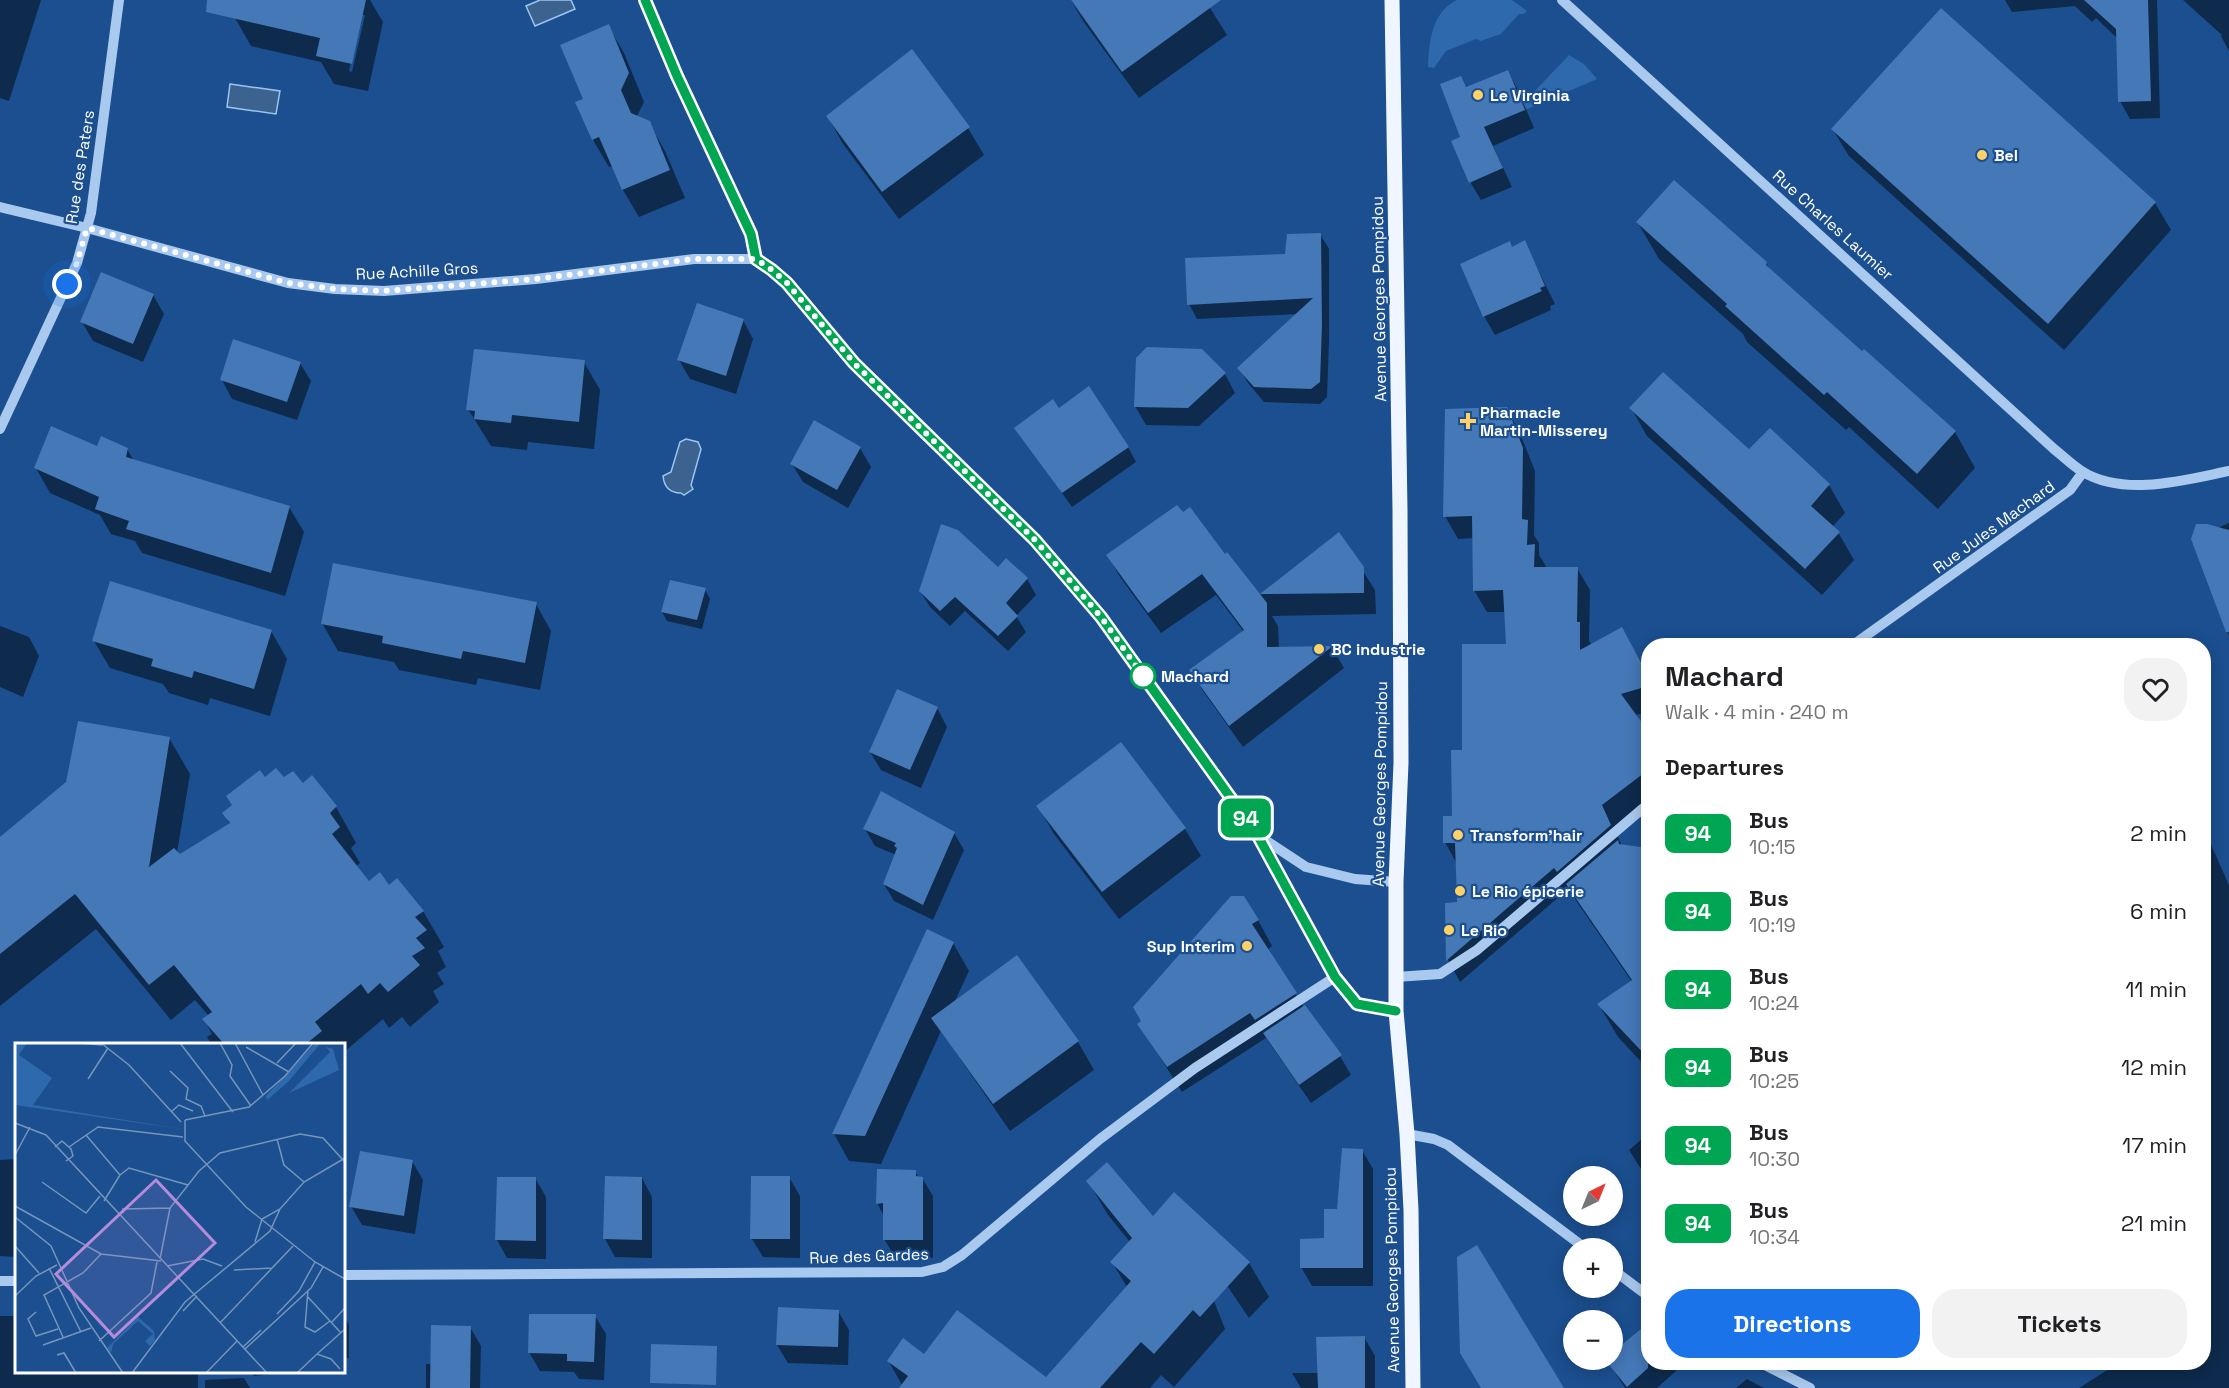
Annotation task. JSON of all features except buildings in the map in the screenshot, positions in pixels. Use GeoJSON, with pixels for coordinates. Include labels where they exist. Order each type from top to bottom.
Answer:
{"type":"FeatureCollection","features":[{"type":"Feature","properties":{"kind":"main road","name":"Avenue Georges Pompidou"},"geometry":{"type":"LineString","coordinates":[[1392,0],[1400,510],[1401,764],[1396,882],[1396,1011],[1411,1210],[1413,1388]]}},
{"type":"Feature","properties":{"kind":"street","name":"Rue des Paters"},"geometry":{"type":"LineString","coordinates":[[0,429],[77,263],[87,228],[91,213],[119,0]]}},
{"type":"Feature","properties":{"kind":"street"},"geometry":{"type":"LineString","coordinates":[[645,0],[677,76],[751,234],[756,259],[787,283],[854,363],[1035,540],[1069,578],[1101,617],[1258,836],[1335,977],[1357,1004],[1396,1011]]}},
{"type":"Feature","properties":{"kind":"street","name":"Rue Charles Laumier"},"geometry":{"type":"LineString","coordinates":[[1562,0],[2054,449],[2083,472]]}},
{"type":"Feature","properties":{"kind":"street","name":"Rue Achille Gros"},"geometry":{"type":"LineString","coordinates":[[0,207],[87,228],[288,283],[335,289],[384,291],[536,279],[694,259],[756,259]]}},
{"type":"Feature","properties":{"kind":"street"},"geometry":{"type":"LineString","coordinates":[[2083,472],[2105,480],[2161,484],[2229,471]]}},
{"type":"Feature","properties":{"kind":"street","name":"Rue Jules Machard"},"geometry":{"type":"LineString","coordinates":[[1863,638],[2070,490],[2083,472]]}},
{"type":"Feature","properties":{"kind":"street"},"geometry":{"type":"LineString","coordinates":[[1396,977],[1440,974],[1478,950],[1641,810]]}},
{"type":"Feature","properties":{"kind":"street"},"geometry":{"type":"LineString","coordinates":[[1258,836],[1306,867],[1354,879],[1396,882]]}},
{"type":"Feature","properties":{"kind":"street","name":"Rue des Gardes"},"geometry":{"type":"LineString","coordinates":[[345,1275],[922,1272],[943,1267],[962,1255],[1100,1139],[1186,1075],[1335,977]]}},
{"type":"Feature","properties":{"kind":"street"},"geometry":{"type":"LineString","coordinates":[[1407,1134],[1434,1139],[1448,1145],[1572,1238]]}},
{"type":"Feature","properties":{"kind":"street"},"geometry":{"type":"LineString","coordinates":[[1623,1277],[1641,1291]]}},
{"type":"Feature","properties":{"kind":"street"},"geometry":{"type":"LineString","coordinates":[[1775,1370],[1810,1388]]}},
{"type":"Feature","properties":{"kind":"shaded area"},"geometry":{"type":"Polygon","coordinates":[[[540,0],[571,0],[575,9],[535,26],[526,6],[540,0]]]}},
{"type":"Feature","properties":{"kind":"shaded area"},"geometry":{"type":"Polygon","coordinates":[[[1457,0],[1512,0],[1527,11],[1519,14],[1501,34],[1481,41],[1476,39],[1446,51],[1434,68],[1428,67],[1433,29],[1442,12],[1457,0]]]}},
{"type":"Feature","properties":{"kind":"shaded area"},"geometry":{"type":"Polygon","coordinates":[[[1569,55],[1584,64],[1597,79],[1525,110],[1520,99],[1532,94],[1569,55]]]}},
{"type":"Feature","properties":{"kind":"shaded area"},"geometry":{"type":"Polygon","coordinates":[[[230,84],[280,91],[276,114],[227,107],[230,84]]]}},
{"type":"Feature","properties":{"kind":"shaded area"},"geometry":{"type":"Polygon","coordinates":[[[686,439],[698,442],[701,449],[691,485],[693,489],[684,495],[668,488],[663,476],[671,472],[680,442],[686,439]]]}},
{"type":"Feature","properties":{"kind":"bus line","name":"94"},"geometry":{"type":"LineString","coordinates":[[645,0],[677,76],[740,208],[751,234],[756,259],[787,283],[854,363],[1035,540],[1069,578],[1101,617],[1258,836],[1335,977],[1357,1004],[1396,1011]]}},
{"type":"Feature","properties":{"kind":"place","name":"Le Virginia"},"geometry":{"type":"Point","coordinates":[1478,95]}},
{"type":"Feature","properties":{"kind":"place","name":"Bel"},"geometry":{"type":"Point","coordinates":[1982,155]}},
{"type":"Feature","properties":{"kind":"place","name":"Pharmacie Martin-Misserey"},"geometry":{"type":"Point","coordinates":[1468,421]}},
{"type":"Feature","properties":{"kind":"place","name":"BC industrie"},"geometry":{"type":"Point","coordinates":[1319,649]}},
{"type":"Feature","properties":{"kind":"place","name":"Machard"},"geometry":{"type":"Point","coordinates":[1143,676]}},
{"type":"Feature","properties":{"kind":"place","name":"Transform'hair"},"geometry":{"type":"Point","coordinates":[1458,835]}},
{"type":"Feature","properties":{"kind":"place","name":"Le Rio épicerie"},"geometry":{"type":"Point","coordinates":[1460,891]}},
{"type":"Feature","properties":{"kind":"place","name":"Le Rio"},"geometry":{"type":"Point","coordinates":[1449,930]}},
{"type":"Feature","properties":{"kind":"place","name":"Sup Interim"},"geometry":{"type":"Point","coordinates":[1247,946]}},
{"type":"Feature","properties":{"kind":"route"},"geometry":{"type":"LineString","coordinates":[[67,284],[77,263],[87,228],[288,283],[335,289],[384,291],[536,279],[694,259],[756,259],[787,283],[854,363],[1035,540],[1101,617],[1143,676]]}}]}
